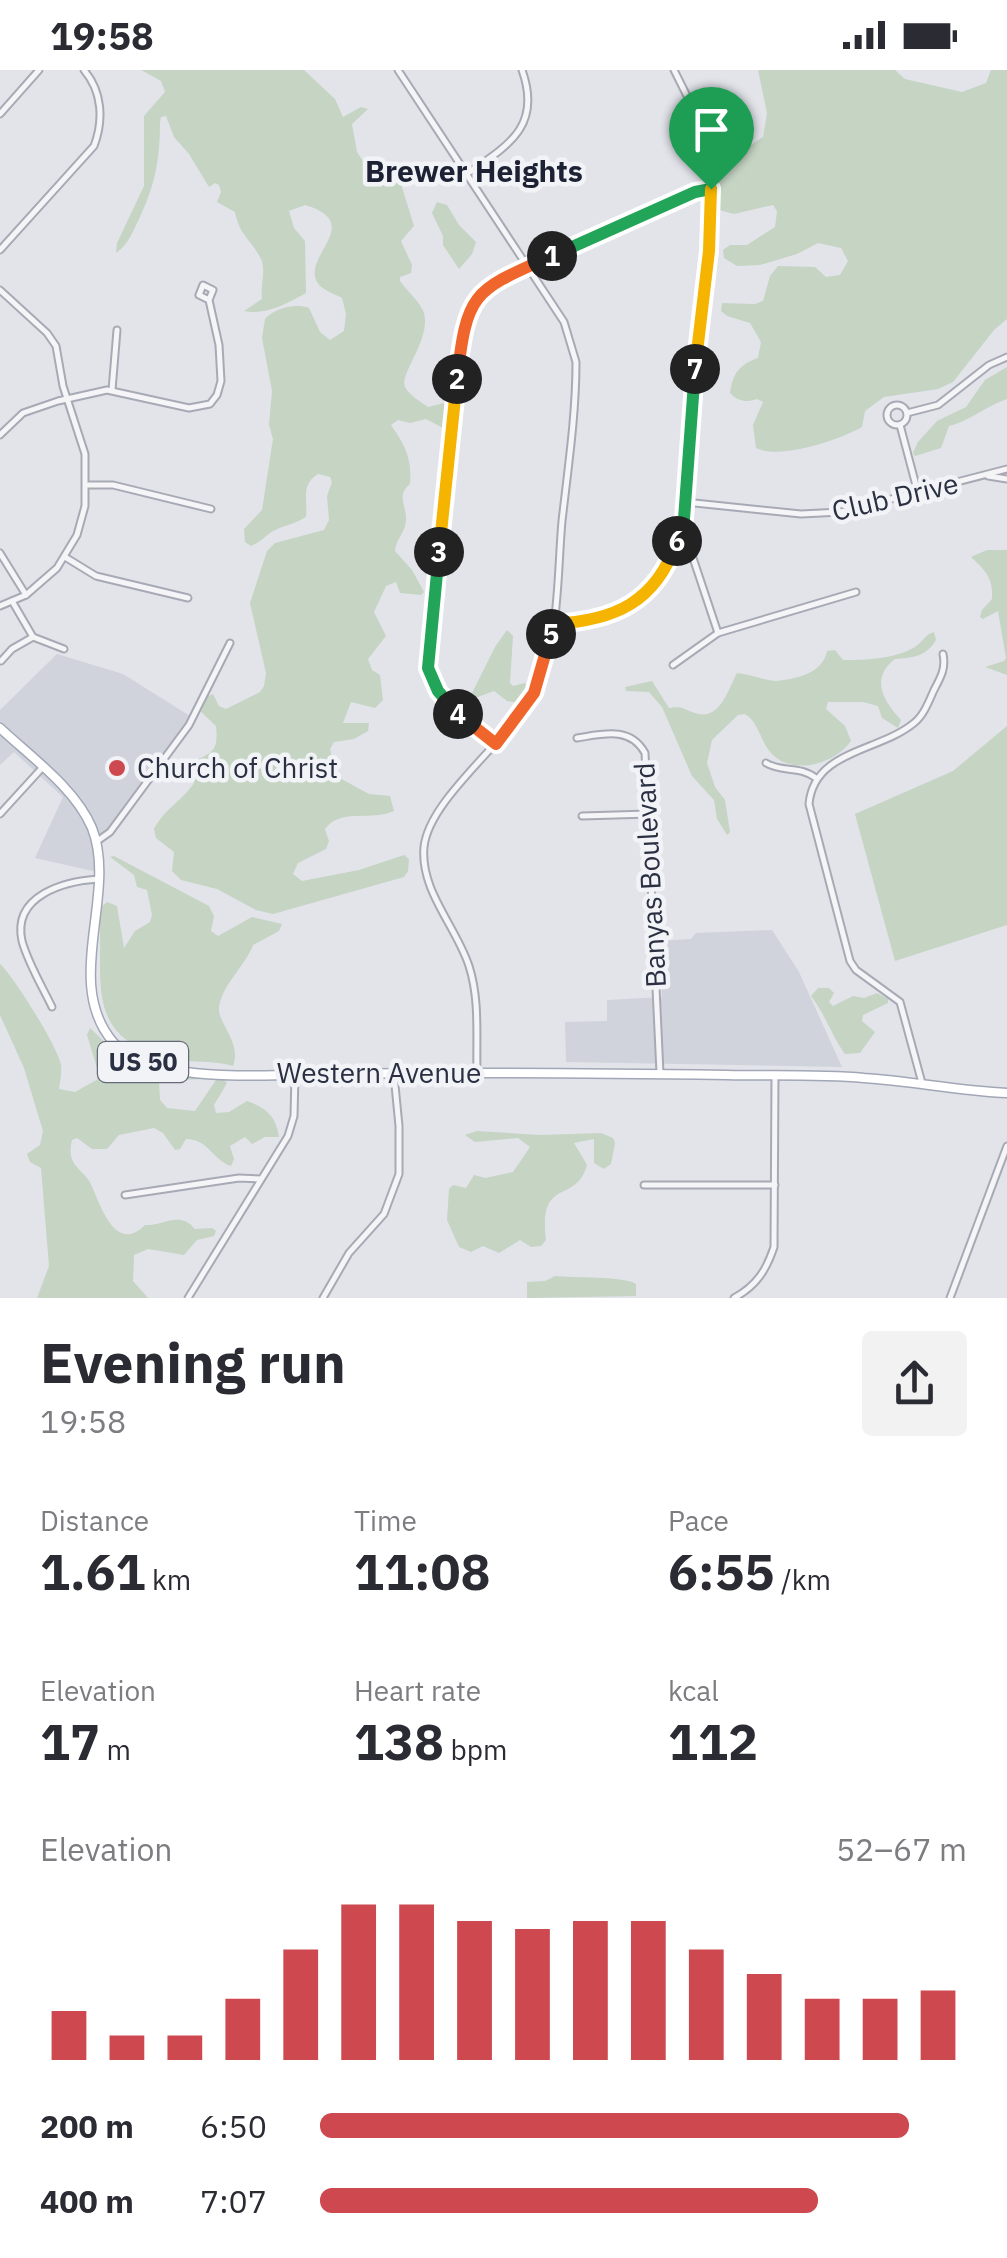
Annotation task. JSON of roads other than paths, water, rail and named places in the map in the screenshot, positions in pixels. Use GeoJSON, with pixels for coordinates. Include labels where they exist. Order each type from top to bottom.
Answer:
{"type":"FeatureCollection","features":[{"type":"Feature","properties":{"kind":"main road","name":"Western Avenue"},"geometry":{"type":"LineString","coordinates":[[0,728],[80,806],[96,842],[94,995],[105,1030],[113,1042],[134,1058],[173,1070],[866,1078],[1007,1093]]}},
{"type":"Feature","properties":{"kind":"street"},"geometry":{"type":"LineString","coordinates":[[0,114],[39,70]]}},
{"type":"Feature","properties":{"kind":"street"},"geometry":{"type":"LineString","coordinates":[[0,250],[94,146],[99,132],[99,102],[95,86],[84,70]]}},
{"type":"Feature","properties":{"kind":"street"},"geometry":{"type":"LineString","coordinates":[[398,70],[564,322],[576,362],[552,624],[534,693],[438,813],[424,848],[429,883],[461,945],[473,980],[477,1072]]}},
{"type":"Feature","properties":{"kind":"street"},"geometry":{"type":"LineString","coordinates":[[468,173],[506,147],[520,131],[528,98],[522,70]]}},
{"type":"Feature","properties":{"kind":"street"},"geometry":{"type":"LineString","coordinates":[[552,624],[589,620],[633,604],[661,577],[680,531],[709,251],[711,189],[705,132],[674,70]]}},
{"type":"Feature","properties":{"kind":"street"},"geometry":{"type":"LineString","coordinates":[[496,744],[451,707],[438,691],[430,675],[428,650],[466,316],[481,291],[528,266],[695,192],[711,189]]}},
{"type":"Feature","properties":{"kind":"street"},"geometry":{"type":"LineString","coordinates":[[0,290],[52,340],[58,353],[67,400],[85,454],[88,485],[80,527],[65,557],[26,595],[0,606]]}},
{"type":"Feature","properties":{"kind":"street"},"geometry":{"type":"LineString","coordinates":[[0,435],[24,413],[112,390],[189,408],[210,404],[220,386],[220,364],[209,300]]}},
{"type":"Feature","properties":{"kind":"street"},"geometry":{"type":"LineString","coordinates":[[112,390],[117,330]]}},
{"type":"Feature","properties":{"kind":"street"},"geometry":{"type":"LineString","coordinates":[[918,494],[900,425],[908,413],[938,405],[988,365],[1007,356]]}},
{"type":"Feature","properties":{"kind":"street"},"geometry":{"type":"LineString","coordinates":[[900,425],[888,419],[889,408],[901,405],[908,413]]}},
{"type":"Feature","properties":{"kind":"street"},"geometry":{"type":"LineString","coordinates":[[0,416],[9,425]]}},
{"type":"Feature","properties":{"kind":"street","name":"Club Drive"},"geometry":{"type":"LineString","coordinates":[[685,502],[812,514],[841,512],[1007,469]]}},
{"type":"Feature","properties":{"kind":"street","name":"Club Drive"},"geometry":{"type":"LineString","coordinates":[[985,476],[1007,479]]}},
{"type":"Feature","properties":{"kind":"street"},"geometry":{"type":"LineString","coordinates":[[88,485],[113,485],[212,509]]}},
{"type":"Feature","properties":{"kind":"street"},"geometry":{"type":"LineString","coordinates":[[680,531],[686,537],[718,633]]}},
{"type":"Feature","properties":{"kind":"street"},"geometry":{"type":"LineString","coordinates":[[0,554],[26,595]]}},
{"type":"Feature","properties":{"kind":"street"},"geometry":{"type":"LineString","coordinates":[[65,557],[96,576],[188,598]]}},
{"type":"Feature","properties":{"kind":"street"},"geometry":{"type":"LineString","coordinates":[[673,665],[718,633],[856,592]]}},
{"type":"Feature","properties":{"kind":"street"},"geometry":{"type":"LineString","coordinates":[[12,602],[33,637],[64,650]]}},
{"type":"Feature","properties":{"kind":"street"},"geometry":{"type":"LineString","coordinates":[[2,661],[12,648],[33,637]]}},
{"type":"Feature","properties":{"kind":"street"},"geometry":{"type":"LineString","coordinates":[[96,842],[110,832],[172,751],[230,643]]}},
{"type":"Feature","properties":{"kind":"street"},"geometry":{"type":"LineString","coordinates":[[922,1086],[900,1002],[856,970],[850,961],[810,813],[810,795],[816,778],[840,760],[914,723],[943,673],[944,654]]}},
{"type":"Feature","properties":{"kind":"street","name":"Banyas Boulevard"},"geometry":{"type":"LineString","coordinates":[[577,738],[613,732],[628,735],[638,742],[647,763],[660,1073]]}},
{"type":"Feature","properties":{"kind":"street"},"geometry":{"type":"LineString","coordinates":[[766,763],[777,768],[801,768],[816,778]]}},
{"type":"Feature","properties":{"kind":"street"},"geometry":{"type":"LineString","coordinates":[[0,814],[42,768]]}},
{"type":"Feature","properties":{"kind":"street"},"geometry":{"type":"LineString","coordinates":[[582,816],[649,814]]}},
{"type":"Feature","properties":{"kind":"street"},"geometry":{"type":"LineString","coordinates":[[52,1007],[26,952],[22,922],[28,908],[49,888],[98,880]]}},
{"type":"Feature","properties":{"kind":"street"},"geometry":{"type":"LineString","coordinates":[[323,1298],[349,1253],[384,1214],[397,1181],[401,1157],[394,1073]]}},
{"type":"Feature","properties":{"kind":"street"},"geometry":{"type":"LineString","coordinates":[[188,1298],[292,1125],[295,1074]]}},
{"type":"Feature","properties":{"kind":"street"},"geometry":{"type":"LineString","coordinates":[[734,1298],[763,1274],[776,1235],[775,1076]]}},
{"type":"Feature","properties":{"kind":"street"},"geometry":{"type":"LineString","coordinates":[[950,1298],[1007,1146]]}},
{"type":"Feature","properties":{"kind":"street"},"geometry":{"type":"LineString","coordinates":[[126,1194],[238,1178],[261,1179]]}},
{"type":"Feature","properties":{"kind":"street"},"geometry":{"type":"LineString","coordinates":[[644,1185],[775,1186]]}},
{"type":"Feature","properties":{"kind":"place","name":"Church of Christ"},"geometry":{"type":"Point","coordinates":[117,768]}},
{"type":"Feature","properties":{"kind":"district","name":"Brewer Heights"},"geometry":{"type":"Point","coordinates":[474,172]}}]}
